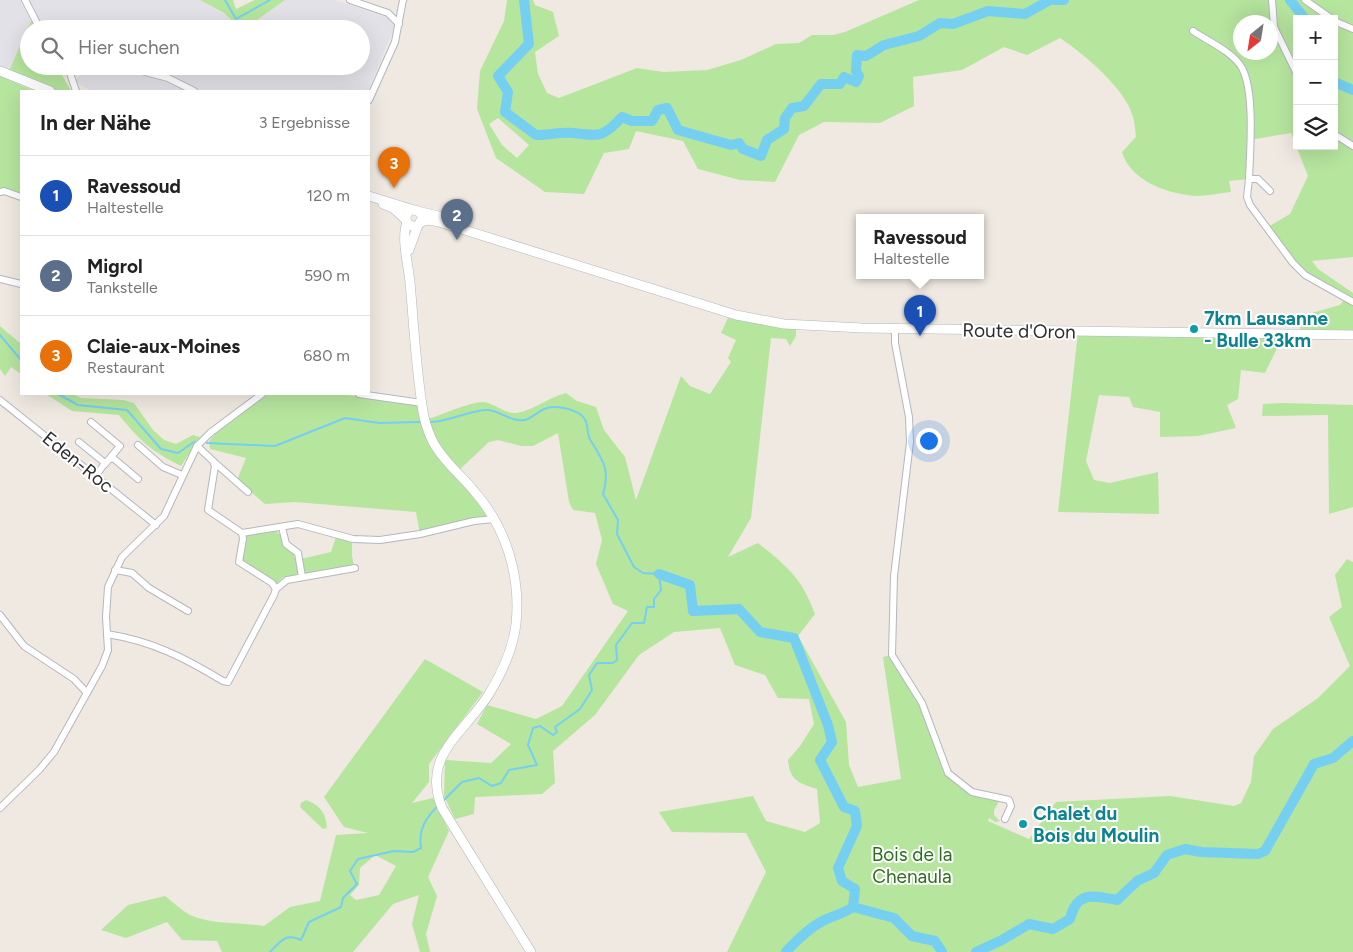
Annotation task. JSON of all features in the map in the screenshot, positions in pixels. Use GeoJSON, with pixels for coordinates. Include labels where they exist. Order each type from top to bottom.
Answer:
{"type":"FeatureCollection","features":[{"type":"Feature","properties":{"kind":"main road"},"geometry":{"type":"LineString","coordinates":[[0,71],[48,90]]}},
{"type":"Feature","properties":{"kind":"main road"},"geometry":{"type":"LineString","coordinates":[[370,198],[459,222],[551,255]]}},
{"type":"Feature","properties":{"kind":"main road"},"geometry":{"type":"LineString","coordinates":[[370,198],[393,208],[411,226],[434,220],[551,255]]}},
{"type":"Feature","properties":{"kind":"main road"},"geometry":{"type":"LineString","coordinates":[[415,210],[407,213],[405,234],[422,403],[428,430],[440,453],[481,498],[508,548],[514,573],[516,616],[510,648],[502,670],[488,695],[440,758],[437,769],[436,793],[442,808],[531,952]]}},
{"type":"Feature","properties":{"kind":"main road"},"geometry":{"type":"LineString","coordinates":[[408,265],[410,243],[421,216],[415,210]]}},
{"type":"Feature","properties":{"kind":"main road","name":"Route d'Oron"},"geometry":{"type":"LineString","coordinates":[[551,255],[766,322],[806,326],[1353,336]]}},
{"type":"Feature","properties":{"kind":"street"},"geometry":{"type":"LineString","coordinates":[[25,0],[35,20]]}},
{"type":"Feature","properties":{"kind":"street"},"geometry":{"type":"LineString","coordinates":[[350,0],[388,13],[399,24]]}},
{"type":"Feature","properties":{"kind":"street"},"geometry":{"type":"LineString","coordinates":[[370,98],[388,59],[399,24],[403,0]]}},
{"type":"Feature","properties":{"kind":"street"},"geometry":{"type":"LineString","coordinates":[[1304,0],[1326,15]]}},
{"type":"Feature","properties":{"kind":"street"},"geometry":{"type":"LineString","coordinates":[[1271,1],[1274,27],[1293,66]]}},
{"type":"Feature","properties":{"kind":"street"},"geometry":{"type":"LineString","coordinates":[[1338,22],[1353,29]]}},
{"type":"Feature","properties":{"kind":"street"},"geometry":{"type":"LineString","coordinates":[[1193,31],[1231,56],[1242,68],[1252,108],[1247,197],[1250,205],[1304,275],[1353,302]]}},
{"type":"Feature","properties":{"kind":"street"},"geometry":{"type":"LineString","coordinates":[[71,75],[76,90]]}},
{"type":"Feature","properties":{"kind":"street"},"geometry":{"type":"LineString","coordinates":[[157,75],[168,78],[192,90]]}},
{"type":"Feature","properties":{"kind":"street"},"geometry":{"type":"LineString","coordinates":[[1338,137],[1353,146]]}},
{"type":"Feature","properties":{"kind":"street"},"geometry":{"type":"LineString","coordinates":[[1249,179],[1258,179],[1270,191]]}},
{"type":"Feature","properties":{"kind":"street"},"geometry":{"type":"LineString","coordinates":[[0,192],[4,191],[20,197]]}},
{"type":"Feature","properties":{"kind":"street"},"geometry":{"type":"LineString","coordinates":[[0,279],[20,284]]}},
{"type":"Feature","properties":{"kind":"street"},"geometry":{"type":"LineString","coordinates":[[895,328],[895,343],[909,417],[910,442],[894,576],[892,655],[922,704],[948,773],[972,792],[1008,800],[1011,806],[1005,819]]}},
{"type":"Feature","properties":{"kind":"street"},"geometry":{"type":"LineString","coordinates":[[0,808],[54,752],[87,693],[108,650],[106,603],[108,587],[115,570],[135,543],[156,525],[169,506],[197,446],[210,433],[261,395]]}},
{"type":"Feature","properties":{"kind":"street"},"geometry":{"type":"LineString","coordinates":[[366,395],[422,403]]}},
{"type":"Feature","properties":{"kind":"street","name":"Eden-Roc"},"geometry":{"type":"LineString","coordinates":[[0,400],[156,525]]}},
{"type":"Feature","properties":{"kind":"street"},"geometry":{"type":"LineString","coordinates":[[91,422],[120,446],[96,477]]}},
{"type":"Feature","properties":{"kind":"street"},"geometry":{"type":"LineString","coordinates":[[79,442],[108,462]]}},
{"type":"Feature","properties":{"kind":"street"},"geometry":{"type":"LineString","coordinates":[[138,445],[163,467],[182,475]]}},
{"type":"Feature","properties":{"kind":"street"},"geometry":{"type":"LineString","coordinates":[[197,446],[248,492]]}},
{"type":"Feature","properties":{"kind":"street"},"geometry":{"type":"LineString","coordinates":[[108,462],[113,458],[138,478]]}},
{"type":"Feature","properties":{"kind":"street"},"geometry":{"type":"LineString","coordinates":[[213,461],[215,470],[208,510],[242,533],[298,524],[353,539],[380,540],[420,534],[474,521],[494,519]]}},
{"type":"Feature","properties":{"kind":"street"},"geometry":{"type":"LineString","coordinates":[[282,527],[286,544],[298,553],[302,577]]}},
{"type":"Feature","properties":{"kind":"street"},"geometry":{"type":"LineString","coordinates":[[242,533],[243,540],[239,562],[272,583],[276,589]]}},
{"type":"Feature","properties":{"kind":"street"},"geometry":{"type":"LineString","coordinates":[[107,634],[148,642],[190,661],[220,680],[228,682],[276,589],[287,580],[355,568]]}},
{"type":"Feature","properties":{"kind":"street"},"geometry":{"type":"LineString","coordinates":[[115,570],[132,573],[149,588],[188,611]]}},
{"type":"Feature","properties":{"kind":"street"},"geometry":{"type":"LineString","coordinates":[[0,615],[24,646],[74,679],[87,693]]}},
{"type":"Feature","properties":{"kind":"shaded area"},"geometry":{"type":"Polygon","coordinates":[[[0,0],[20,0],[30,20],[20,20],[20,46],[9,71],[0,67],[0,0]]]}},
{"type":"Feature","properties":{"kind":"shaded area"},"geometry":{"type":"Polygon","coordinates":[[[30,0],[200,0],[230,20],[40,20],[30,0]]]}},
{"type":"Feature","properties":{"kind":"shaded area"},"geometry":{"type":"Polygon","coordinates":[[[285,0],[335,0],[388,18],[395,26],[368,90],[200,90],[164,75],[370,75],[370,20],[257,20],[285,0]]]}},
{"type":"Feature","properties":{"kind":"shaded area"},"geometry":{"type":"Polygon","coordinates":[[[80,75],[151,75],[185,90],[89,90],[76,82],[80,75]]]}},
{"type":"Feature","properties":{"kind":"green space"},"geometry":{"type":"Polygon","coordinates":[[[200,0],[233,0],[236,9],[255,0],[285,0],[257,20],[231,20],[224,13],[200,0]]]}},
{"type":"Feature","properties":{"kind":"green space"},"geometry":{"type":"Polygon","coordinates":[[[507,0],[533,0],[535,5],[553,12],[559,36],[535,52],[538,74],[547,93],[559,98],[637,68],[663,72],[707,70],[741,60],[776,44],[799,43],[812,35],[833,35],[845,32],[919,0],[1353,0],[1353,257],[1312,261],[1318,269],[1353,293],[1353,335],[1300,335],[1301,316],[1340,305],[1345,298],[1305,275],[1266,228],[1290,214],[1308,176],[1298,150],[1338,150],[1338,15],[1293,15],[1293,138],[1291,133],[1249,140],[1249,179],[1229,181],[1231,192],[1205,196],[1185,195],[1163,189],[1142,179],[1134,171],[1122,152],[1136,137],[1135,124],[1129,106],[1103,73],[1081,53],[1060,38],[1027,55],[1004,47],[962,70],[913,77],[914,106],[880,123],[824,122],[799,135],[775,182],[740,180],[698,169],[683,141],[636,131],[629,149],[604,153],[584,194],[545,192],[496,158],[477,109],[480,71],[504,21],[507,0]],[[498,118],[489,124],[502,145],[517,158],[529,145],[498,118]]]}},
{"type":"Feature","properties":{"kind":"green space"},"geometry":{"type":"Polygon","coordinates":[[[20,46],[20,75],[62,75],[70,90],[56,90],[9,71],[20,46]]]}},
{"type":"Feature","properties":{"kind":"green space"},"geometry":{"type":"Polygon","coordinates":[[[0,76],[32,90],[20,90],[20,195],[0,189],[0,76]]]}},
{"type":"Feature","properties":{"kind":"green space","name":"Bois de la Chenaula"},"geometry":{"type":"Polygon","coordinates":[[[728,318],[796,328],[796,336],[790,346],[786,339],[771,338],[751,518],[728,557],[758,543],[785,566],[805,591],[815,614],[798,636],[846,722],[849,765],[858,787],[901,779],[883,657],[892,655],[922,703],[948,773],[972,792],[1001,798],[994,810],[994,815],[1000,821],[995,822],[989,818],[988,821],[1029,839],[1056,802],[1170,796],[1234,806],[1241,803],[1251,782],[1254,756],[1273,729],[1318,698],[1350,666],[1329,617],[1342,607],[1335,575],[1347,559],[1353,562],[1353,952],[727,952],[766,872],[746,833],[672,832],[659,812],[753,796],[766,821],[805,832],[820,823],[817,789],[800,783],[793,777],[788,760],[800,746],[814,724],[809,699],[778,698],[765,675],[735,665],[720,628],[674,632],[639,655],[595,715],[553,751],[555,783],[542,794],[475,797],[474,814],[455,819],[444,796],[445,760],[491,763],[511,744],[477,724],[487,705],[536,719],[562,706],[628,611],[613,604],[596,564],[602,540],[595,513],[573,510],[569,502],[558,433],[533,446],[521,446],[498,440],[489,442],[457,472],[494,519],[420,534],[416,512],[295,502],[265,504],[237,480],[246,458],[210,449],[209,441],[216,433],[265,395],[346,395],[422,403],[424,417],[431,418],[464,406],[483,402],[492,404],[507,412],[522,412],[566,393],[577,401],[596,407],[604,430],[625,457],[636,500],[681,376],[690,386],[710,394],[731,362],[728,358],[736,340],[721,333],[728,318]]]}},
{"type":"Feature","properties":{"kind":"green space"},"geometry":{"type":"Polygon","coordinates":[[[0,326],[20,343],[20,373],[11,367],[5,376],[0,369],[0,326]]]}},
{"type":"Feature","properties":{"kind":"green space"},"geometry":{"type":"Polygon","coordinates":[[[1078,332],[1284,334],[1265,373],[1241,370],[1238,399],[1227,405],[1236,428],[1198,436],[1160,437],[1160,412],[1133,407],[1129,397],[1099,395],[1086,461],[1094,480],[1110,483],[1158,472],[1159,514],[1058,512],[1078,332]]]}},
{"type":"Feature","properties":{"kind":"green space"},"geometry":{"type":"Polygon","coordinates":[[[48,395],[75,395],[81,398],[123,400],[134,403],[153,430],[164,440],[176,444],[193,435],[200,437],[181,466],[147,445],[119,415],[72,411],[48,395]]]}},
{"type":"Feature","properties":{"kind":"green space"},"geometry":{"type":"Polygon","coordinates":[[[1263,404],[1353,405],[1353,507],[1329,514],[1328,415],[1262,416],[1263,404]]]}},
{"type":"Feature","properties":{"kind":"green space"},"geometry":{"type":"Polygon","coordinates":[[[274,530],[284,538],[292,550],[298,569],[298,575],[283,577],[276,584],[243,563],[241,557],[246,534],[274,530]]]}},
{"type":"Feature","properties":{"kind":"green space"},"geometry":{"type":"Polygon","coordinates":[[[336,537],[352,541],[354,566],[304,574],[301,559],[331,552],[336,537]]]}},
{"type":"Feature","properties":{"kind":"green space"},"geometry":{"type":"Polygon","coordinates":[[[425,659],[483,692],[429,764],[429,782],[412,803],[433,798],[449,831],[428,877],[437,896],[426,934],[430,952],[420,952],[412,924],[419,895],[393,904],[353,952],[222,952],[217,941],[182,940],[167,922],[126,938],[101,930],[128,905],[165,896],[190,915],[199,918],[217,922],[264,926],[290,907],[320,901],[336,835],[368,833],[344,827],[324,797],[425,659]],[[375,855],[360,868],[359,885],[350,895],[356,900],[379,895],[396,866],[375,855]]]}},
{"type":"Feature","properties":{"kind":"green space"},"geometry":{"type":"Polygon","coordinates":[[[306,800],[315,804],[321,810],[327,828],[323,829],[300,807],[301,803],[306,800]]]}},
{"type":"Feature","properties":{"kind":"waterway"},"geometry":{"type":"LineString","coordinates":[[225,0],[236,19],[270,0]]}},
{"type":"Feature","properties":{"kind":"waterway"},"geometry":{"type":"LineString","coordinates":[[524,0],[529,44],[498,76],[508,92],[505,112],[536,135],[600,134],[610,129],[622,117],[632,121],[652,121],[658,110],[667,108],[678,130],[731,145],[739,143],[743,149],[761,156],[767,140],[784,129],[785,118],[792,108],[804,106],[821,84],[840,84],[844,77],[856,82],[859,76],[856,71],[857,55],[866,56],[884,45],[919,36],[940,23],[953,24],[988,11],[1025,14],[1050,0]]}},
{"type":"Feature","properties":{"kind":"waterway"},"geometry":{"type":"LineString","coordinates":[[1054,0],[1064,0]]}},
{"type":"Feature","properties":{"kind":"waterway"},"geometry":{"type":"LineString","coordinates":[[1290,0],[1302,15]]}},
{"type":"Feature","properties":{"kind":"waterway"},"geometry":{"type":"LineString","coordinates":[[1338,84],[1353,90]]}},
{"type":"Feature","properties":{"kind":"waterway"},"geometry":{"type":"LineString","coordinates":[[0,335],[20,359]]}},
{"type":"Feature","properties":{"kind":"waterway"},"geometry":{"type":"LineString","coordinates":[[60,395],[78,405],[127,410],[161,449],[178,453],[194,442]]}},
{"type":"Feature","properties":{"kind":"waterway"},"geometry":{"type":"LineString","coordinates":[[431,422],[487,410],[519,420],[527,419],[551,407],[564,408],[580,414],[586,420],[589,438],[606,472],[603,494],[618,520],[617,534],[634,567],[643,573],[659,574],[661,590],[654,599],[654,607],[647,607],[644,623],[632,623],[616,645],[617,660],[613,663],[597,663],[589,675],[592,690],[580,709],[555,727],[557,732],[553,735],[540,726],[533,728],[528,745],[537,765],[509,770],[501,783],[492,786],[479,778],[462,782],[444,800]]}},
{"type":"Feature","properties":{"kind":"waterway"},"geometry":{"type":"LineString","coordinates":[[207,443],[275,446],[345,418],[379,423],[420,422]]}},
{"type":"Feature","properties":{"kind":"waterway"},"geometry":{"type":"LineString","coordinates":[[659,574],[690,585],[693,611],[739,609],[760,632],[794,638],[828,725],[832,742],[820,760],[844,807],[855,811],[857,826],[838,868],[842,881],[855,889],[853,907],[894,918],[912,936],[935,941],[942,952]]}},
{"type":"Feature","properties":{"kind":"waterway"},"geometry":{"type":"LineString","coordinates":[[976,952],[1002,940],[1029,924],[1053,929],[1070,919],[1077,903],[1082,899],[1101,897],[1117,900],[1137,881],[1154,873],[1167,855],[1185,849],[1201,852],[1258,854],[1265,851],[1314,764],[1333,758],[1353,741]]}},
{"type":"Feature","properties":{"kind":"waterway"},"geometry":{"type":"LineString","coordinates":[[270,952],[284,939],[291,937],[301,940],[309,922],[341,907],[343,898],[357,884],[350,871],[358,859],[394,851],[413,852],[421,848],[420,841],[424,824],[439,805]]}},
{"type":"Feature","properties":{"kind":"waterway"},"geometry":{"type":"LineString","coordinates":[[786,952],[810,929],[853,907]]}},
{"type":"Feature","properties":{"kind":"place","name":"Claie-aux-Moines"},"geometry":{"type":"Point","coordinates":[394,188]}},
{"type":"Feature","properties":{"kind":"place","name":"Migrol"},"geometry":{"type":"Point","coordinates":[457,240]}},
{"type":"Feature","properties":{"kind":"place","name":"7km Lausanne - Bulle 33km"},"geometry":{"type":"Point","coordinates":[1194,329]}},
{"type":"Feature","properties":{"kind":"place","name":"Ravessoud"},"geometry":{"type":"Point","coordinates":[920,336]}},
{"type":"Feature","properties":{"kind":"place","name":"Chalet du Bois du Moulin"},"geometry":{"type":"Point","coordinates":[1023,824]}}]}
